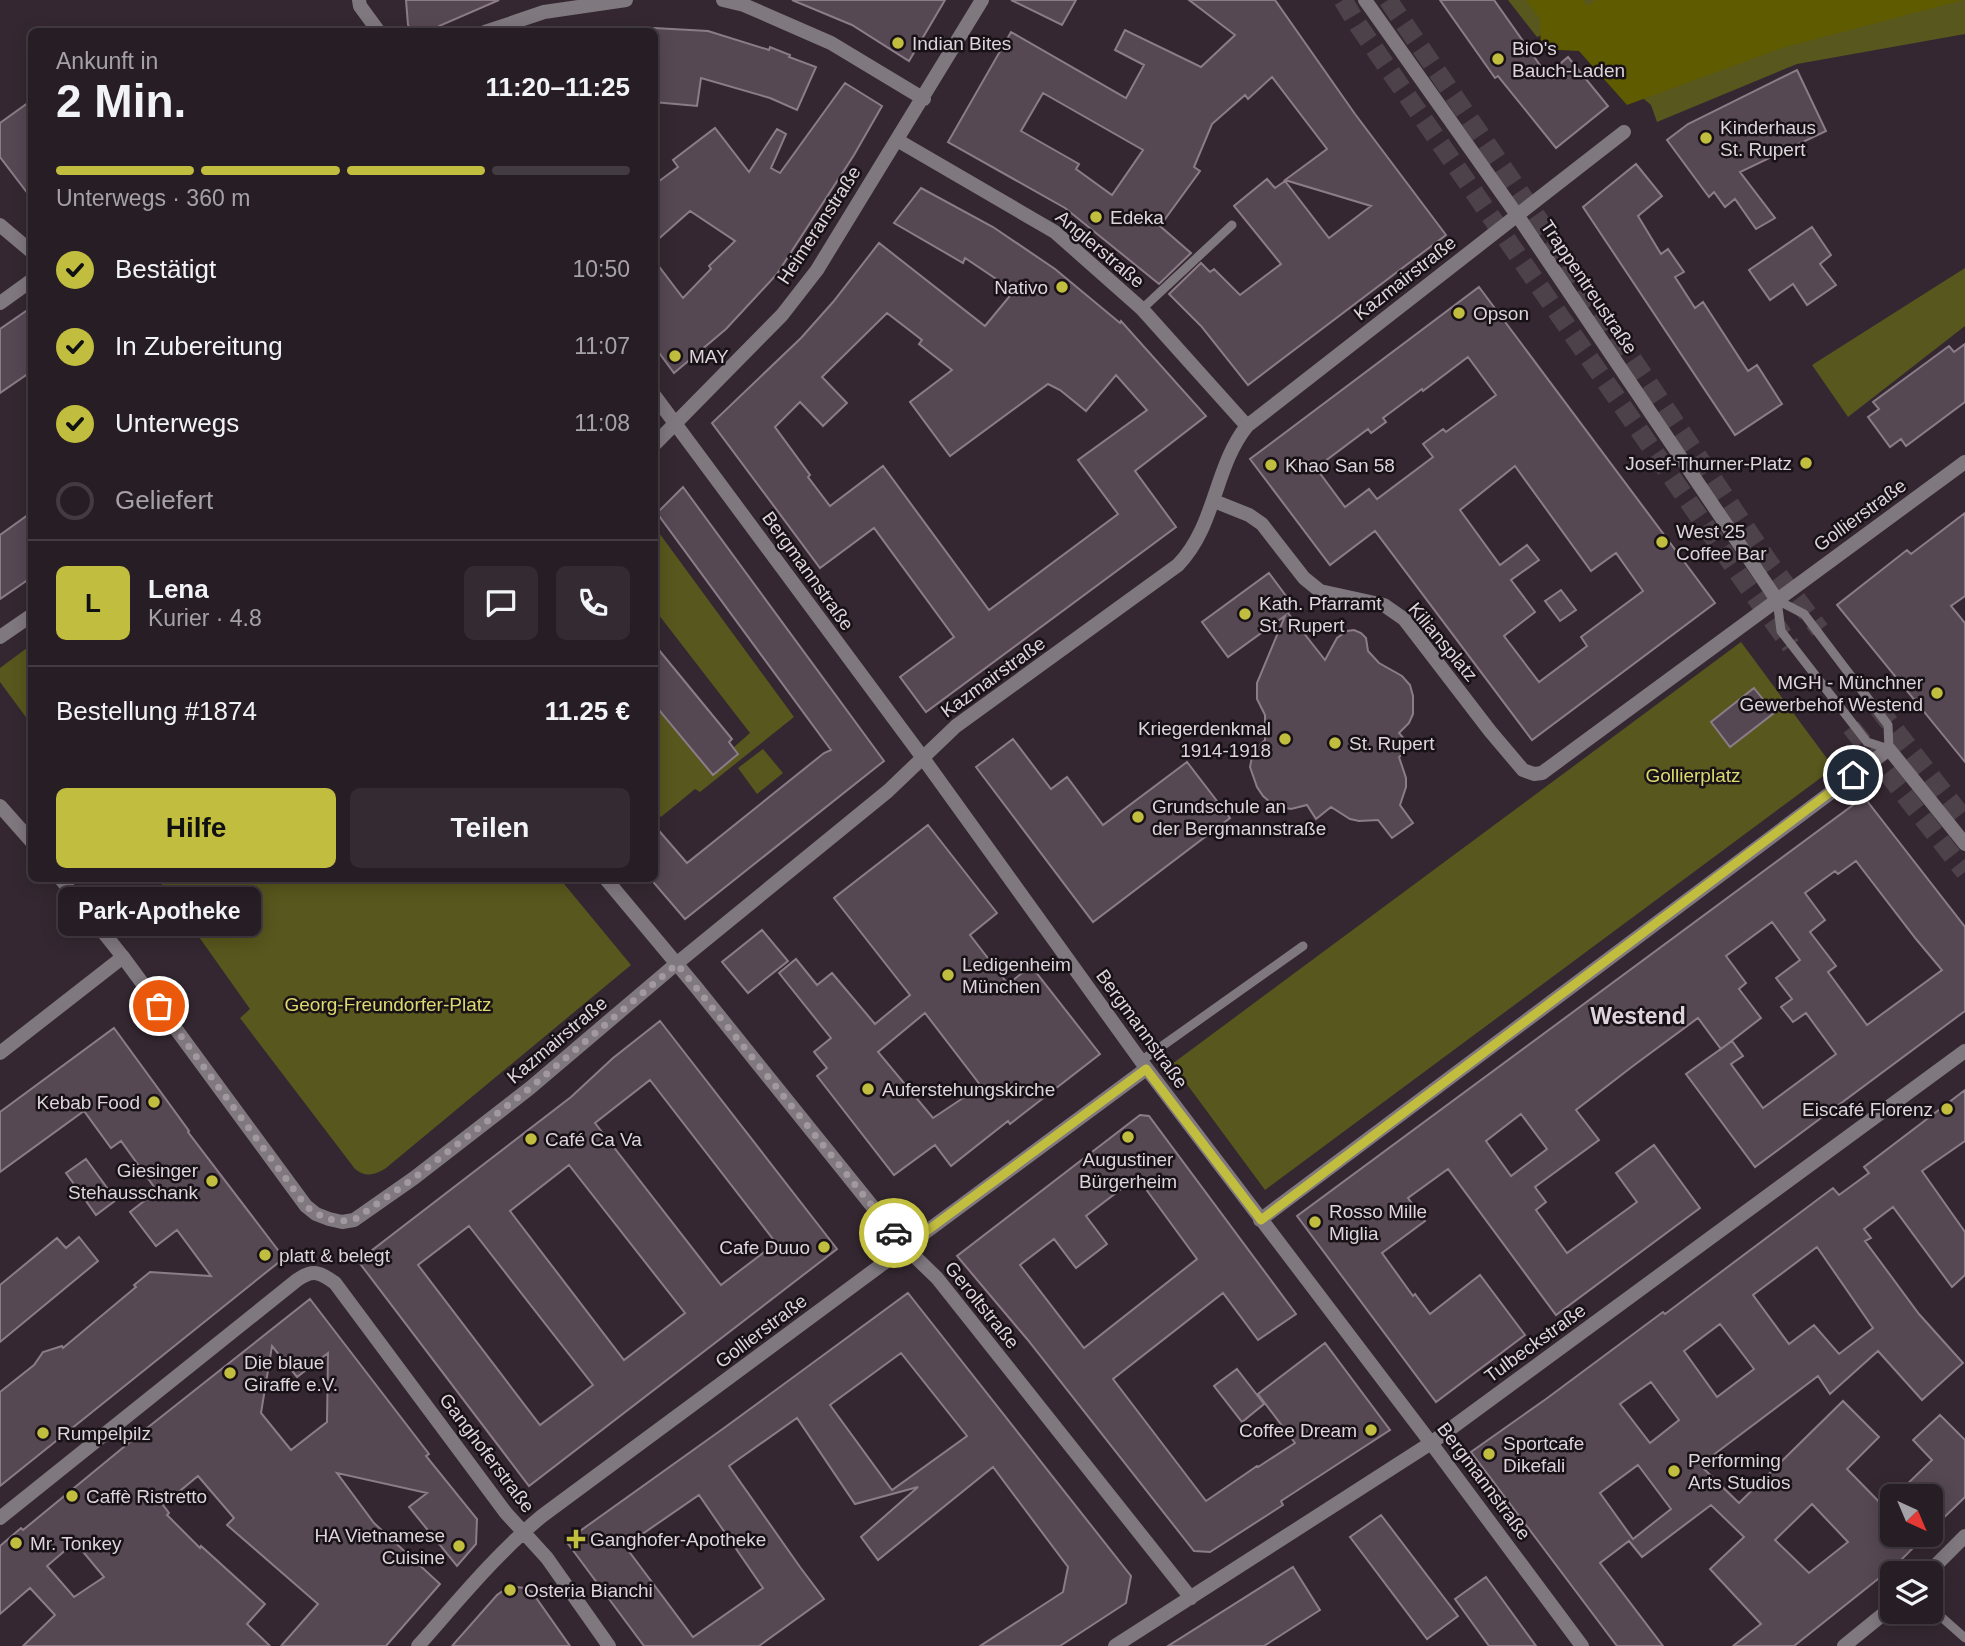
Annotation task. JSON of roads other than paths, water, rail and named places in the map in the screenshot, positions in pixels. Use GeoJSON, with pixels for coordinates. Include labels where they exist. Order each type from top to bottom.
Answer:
{"type":"FeatureCollection","features":[{"type":"Feature","properties":{"kind":"street"},"geometry":{"type":"LineString","coordinates":[[359,0],[360,6],[377,28]]}},
{"type":"Feature","properties":{"kind":"street"},"geometry":{"type":"LineString","coordinates":[[497,28],[544,12],[626,0]]}},
{"type":"Feature","properties":{"kind":"street"},"geometry":{"type":"LineString","coordinates":[[723,0],[744,5],[831,43],[923,99]]}},
{"type":"Feature","properties":{"kind":"street","name":"Heimeranstraße"},"geometry":{"type":"LineString","coordinates":[[658,441],[782,315],[817,270],[982,0]]}},
{"type":"Feature","properties":{"kind":"street","name":"Trappentreustraße"},"geometry":{"type":"LineString","coordinates":[[1365,0],[1517,215],[1777,600]]}},
{"type":"Feature","properties":{"kind":"street","name":"Kazmairstraße"},"geometry":{"type":"LineString","coordinates":[[123,957],[306,1206],[329,1219],[342,1222],[354,1220],[424,1171],[530,1088],[888,791],[956,726],[1178,565],[1187,557],[1201,534],[1234,446],[1247,426],[1624,132]]}},
{"type":"Feature","properties":{"kind":"street","name":"Anglerstraße"},"geometry":{"type":"LineString","coordinates":[[897,139],[1055,232],[1142,309],[1247,426]]}},
{"type":"Feature","properties":{"kind":"street"},"geometry":{"type":"LineString","coordinates":[[0,225],[28,248]]}},
{"type":"Feature","properties":{"kind":"street"},"geometry":{"type":"LineString","coordinates":[[0,303],[28,283]]}},
{"type":"Feature","properties":{"kind":"street","name":"Bergmannstraße"},"geometry":{"type":"LineString","coordinates":[[658,400],[923,758],[1144,1065],[1582,1646]]}},
{"type":"Feature","properties":{"kind":"street","name":"Gollierstraße"},"geometry":{"type":"LineString","coordinates":[[1777,600],[1965,462]]}},
{"type":"Feature","properties":{"kind":"street","name":"Kiliansplatz"},"geometry":{"type":"LineString","coordinates":[[1214,501],[1256,519],[1304,578],[1320,591],[1384,605],[1404,619],[1490,731],[1523,770],[1534,774],[1542,773],[1777,600]]}},
{"type":"Feature","properties":{"kind":"street"},"geometry":{"type":"LineString","coordinates":[[0,637],[28,617]]}},
{"type":"Feature","properties":{"kind":"street"},"geometry":{"type":"LineString","coordinates":[[1261,1220],[1889,749]]}},
{"type":"Feature","properties":{"kind":"street","name":"Trappentreustraße"},"geometry":{"type":"LineString","coordinates":[[1889,749],[1965,844]]}},
{"type":"Feature","properties":{"kind":"street"},"geometry":{"type":"LineString","coordinates":[[0,806],[28,838]]}},
{"type":"Feature","properties":{"kind":"street"},"geometry":{"type":"LineString","coordinates":[[0,1053],[123,957],[64,882]]}},
{"type":"Feature","properties":{"kind":"street","name":"Geroltstraße"},"geometry":{"type":"LineString","coordinates":[[608,882],[905,1247],[937,1278],[1191,1598]]}},
{"type":"Feature","properties":{"kind":"street","name":"Tulbeckstraße"},"geometry":{"type":"LineString","coordinates":[[1115,1646],[1431,1443],[1965,1051]]}},
{"type":"Feature","properties":{"kind":"street","name":"Gollierstraße"},"geometry":{"type":"LineString","coordinates":[[418,1646],[523,1532],[1144,1065]]}},
{"type":"Feature","properties":{"kind":"street","name":"Ganghoferstraße"},"geometry":{"type":"LineString","coordinates":[[0,1518],[297,1280],[306,1274],[318,1273],[335,1283],[499,1503],[547,1558],[609,1646]]}},
{"type":"Feature","properties":{"kind":"street"},"geometry":{"type":"LineString","coordinates":[[1940,1561],[1965,1536]]}},
{"type":"Feature","properties":{"kind":"street"},"geometry":{"type":"LineString","coordinates":[[1844,1646],[1880,1617]]}},
{"type":"Feature","properties":{"kind":"lane"},"geometry":{"type":"LineString","coordinates":[[1142,309],[1232,225]]}},
{"type":"Feature","properties":{"kind":"lane","name":"Trappentreustraße"},"geometry":{"type":"LineString","coordinates":[[1777,600],[1804,614],[1888,725],[1889,749],[1867,743],[1781,631],[1777,600]]}},
{"type":"Feature","properties":{"kind":"lane"},"geometry":{"type":"LineString","coordinates":[[1144,1065],[1303,946]]}},
{"type":"Feature","properties":{"kind":"lane"},"geometry":{"type":"LineString","coordinates":[[1943,1619],[1965,1638]]}},
{"type":"Feature","properties":{"kind":"tunnel"},"geometry":{"type":"LineString","coordinates":[[1343,0],[1791,646]]}},
{"type":"Feature","properties":{"kind":"tunnel"},"geometry":{"type":"LineString","coordinates":[[1388,0],[1770,564],[1820,630]]}},
{"type":"Feature","properties":{"kind":"tunnel"},"geometry":{"type":"LineString","coordinates":[[1878,708],[1965,820]]}},
{"type":"Feature","properties":{"kind":"tunnel"},"geometry":{"type":"LineString","coordinates":[[1851,727],[1965,872]]}},
{"type":"Feature","properties":{"kind":"place","name":"Indian Bites"},"geometry":{"type":"Point","coordinates":[898,43]}},
{"type":"Feature","properties":{"kind":"place","name":"BiO's Bauch-Laden"},"geometry":{"type":"Point","coordinates":[1498,59]}},
{"type":"Feature","properties":{"kind":"place","name":"Kinderhaus St. Rupert"},"geometry":{"type":"Point","coordinates":[1706,138]}},
{"type":"Feature","properties":{"kind":"place","name":"Edeka"},"geometry":{"type":"Point","coordinates":[1096,217]}},
{"type":"Feature","properties":{"kind":"place","name":"Nativo"},"geometry":{"type":"Point","coordinates":[1062,287]}},
{"type":"Feature","properties":{"kind":"place","name":"Opson"},"geometry":{"type":"Point","coordinates":[1459,313]}},
{"type":"Feature","properties":{"kind":"place","name":"MAY"},"geometry":{"type":"Point","coordinates":[675,356]}},
{"type":"Feature","properties":{"kind":"place","name":"Josef-Thurner-Platz"},"geometry":{"type":"Point","coordinates":[1806,463]}},
{"type":"Feature","properties":{"kind":"place","name":"Khao San 58"},"geometry":{"type":"Point","coordinates":[1271,465]}},
{"type":"Feature","properties":{"kind":"place","name":"West 25 Coffee Bar"},"geometry":{"type":"Point","coordinates":[1662,542]}},
{"type":"Feature","properties":{"kind":"place","name":"Kath. Pfarramt St. Rupert"},"geometry":{"type":"Point","coordinates":[1245,614]}},
{"type":"Feature","properties":{"kind":"place","name":"MGH - Münchner Gewerbehof Westend"},"geometry":{"type":"Point","coordinates":[1937,693]}},
{"type":"Feature","properties":{"kind":"place","name":"Kriegerdenkmal 1914-1918"},"geometry":{"type":"Point","coordinates":[1285,739]}},
{"type":"Feature","properties":{"kind":"place","name":"St. Rupert"},"geometry":{"type":"Point","coordinates":[1335,743]}},
{"type":"Feature","properties":{"kind":"place","name":"Grundschule an der Bergmannstraße"},"geometry":{"type":"Point","coordinates":[1138,817]}},
{"type":"Feature","properties":{"kind":"place","name":"Ledigenheim München"},"geometry":{"type":"Point","coordinates":[948,975]}},
{"type":"Feature","properties":{"kind":"place","name":"Park-Apotheke"},"geometry":{"type":"Point","coordinates":[159,1006]}},
{"type":"Feature","properties":{"kind":"place","name":"Auferstehungskirche"},"geometry":{"type":"Point","coordinates":[868,1089]}},
{"type":"Feature","properties":{"kind":"place","name":"Kebab Food"},"geometry":{"type":"Point","coordinates":[154,1102]}},
{"type":"Feature","properties":{"kind":"place","name":"Eiscafé Florenz"},"geometry":{"type":"Point","coordinates":[1947,1109]}},
{"type":"Feature","properties":{"kind":"place","name":"Augustiner Bürgerheim"},"geometry":{"type":"Point","coordinates":[1128,1137]}},
{"type":"Feature","properties":{"kind":"place","name":"Café Ca Va"},"geometry":{"type":"Point","coordinates":[531,1139]}},
{"type":"Feature","properties":{"kind":"place","name":"Giesinger Stehausschank"},"geometry":{"type":"Point","coordinates":[212,1181]}},
{"type":"Feature","properties":{"kind":"place","name":"Rosso Mille Miglia"},"geometry":{"type":"Point","coordinates":[1315,1222]}},
{"type":"Feature","properties":{"kind":"place","name":"Cafe Duuo"},"geometry":{"type":"Point","coordinates":[824,1247]}},
{"type":"Feature","properties":{"kind":"place","name":"platt & belegt"},"geometry":{"type":"Point","coordinates":[265,1255]}},
{"type":"Feature","properties":{"kind":"place","name":"Die blaue Giraffe e.V."},"geometry":{"type":"Point","coordinates":[230,1373]}},
{"type":"Feature","properties":{"kind":"place","name":"Coffee Dream"},"geometry":{"type":"Point","coordinates":[1371,1430]}},
{"type":"Feature","properties":{"kind":"place","name":"Rumpelpilz"},"geometry":{"type":"Point","coordinates":[43,1433]}},
{"type":"Feature","properties":{"kind":"place","name":"Sportcafe Dikefali"},"geometry":{"type":"Point","coordinates":[1489,1454]}},
{"type":"Feature","properties":{"kind":"place","name":"Performing Arts Studios"},"geometry":{"type":"Point","coordinates":[1674,1471]}},
{"type":"Feature","properties":{"kind":"place","name":"Caffè Ristretto"},"geometry":{"type":"Point","coordinates":[72,1496]}},
{"type":"Feature","properties":{"kind":"place","name":"Ganghofer-Apotheke"},"geometry":{"type":"Point","coordinates":[576,1539]}},
{"type":"Feature","properties":{"kind":"place","name":"Mr. Tonkey"},"geometry":{"type":"Point","coordinates":[16,1543]}},
{"type":"Feature","properties":{"kind":"place","name":"HA Vietnamese Cuisine"},"geometry":{"type":"Point","coordinates":[459,1546]}},
{"type":"Feature","properties":{"kind":"place","name":"Osteria Bianchi"},"geometry":{"type":"Point","coordinates":[510,1590]}},
{"type":"Feature","properties":{"kind":"district","name":"Westend"},"geometry":{"type":"Point","coordinates":[1638,1016]}},
{"type":"Feature","properties":{"kind":"park label","name":"Gollierplatz"},"geometry":{"type":"Point","coordinates":[1693,775]}},
{"type":"Feature","properties":{"kind":"park label","name":"Georg-Freundorfer-Platz"},"geometry":{"type":"Point","coordinates":[388,1004]}}]}
